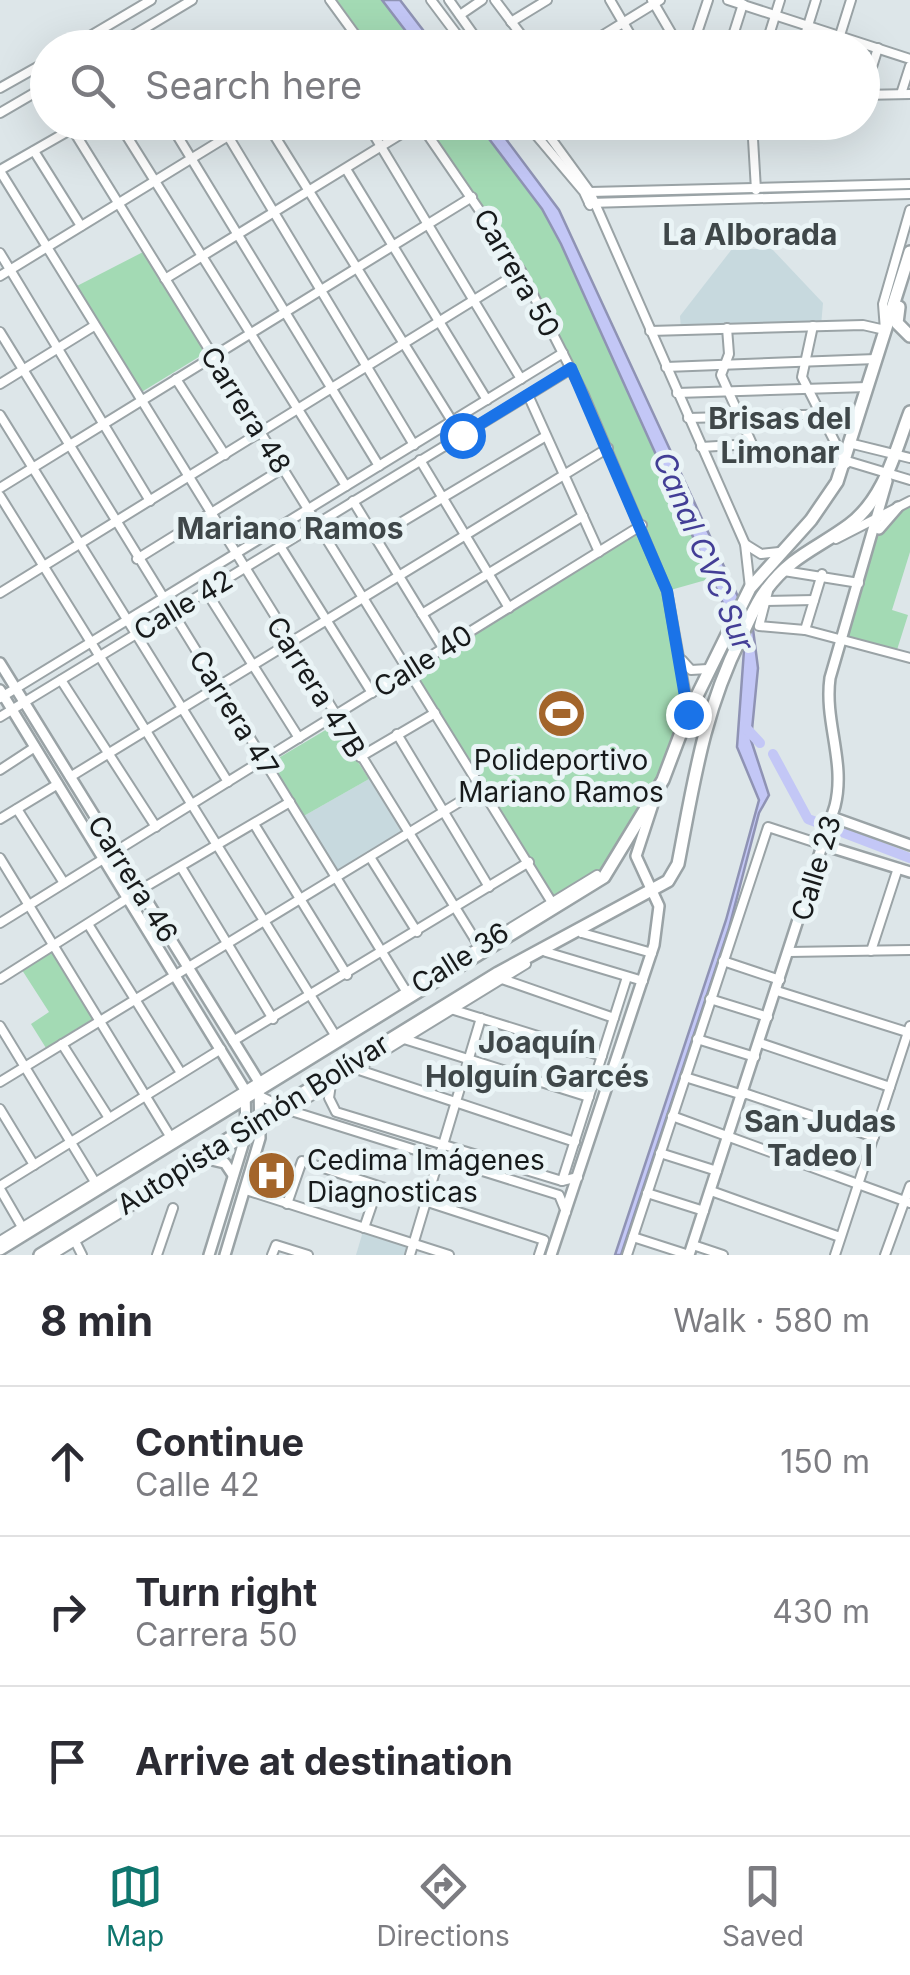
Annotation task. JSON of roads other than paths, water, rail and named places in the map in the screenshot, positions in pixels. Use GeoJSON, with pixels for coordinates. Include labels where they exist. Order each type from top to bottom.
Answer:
{"type":"FeatureCollection","features":[{"type":"Feature","properties":{"kind":"highway","name":"Autopista Simón Bolívar"},"geometry":{"type":"LineString","coordinates":[[0,1248],[310,1055],[594,886],[614,864],[663,780],[688,714],[748,592],[824,504],[846,462],[910,252]]}},
{"type":"Feature","properties":{"kind":"highway"},"geometry":{"type":"LineString","coordinates":[[910,265],[897,318],[900,330],[910,336]]}},
{"type":"Feature","properties":{"kind":"highway"},"geometry":{"type":"LineString","coordinates":[[655,885],[678,864],[704,728],[738,644],[769,586],[808,547],[852,523],[888,473],[910,412]]}},
{"type":"Feature","properties":{"kind":"highway","name":"Autopista Simón Bolívar"},"geometry":{"type":"LineString","coordinates":[[40,1255],[261,1123],[498,973],[612,915],[655,885]]}},
{"type":"Feature","properties":{"kind":"main road","name":"Calle 23"},"geometry":{"type":"LineString","coordinates":[[691,1250],[831,819],[839,769],[828,692],[879,518],[888,473]]}},
{"type":"Feature","properties":{"kind":"main road"},"geometry":{"type":"LineString","coordinates":[[874,536],[898,507]]}},
{"type":"Feature","properties":{"kind":"main road","name":"Carrera 46"},"geometry":{"type":"LineString","coordinates":[[0,663],[234,1041],[254,1091],[261,1123],[246,1190],[225,1255]]}},
{"type":"Feature","properties":{"kind":"main road","name":"Carrera 46"},"geometry":{"type":"LineString","coordinates":[[1,695],[220,1049],[254,1091]]}},
{"type":"Feature","properties":{"kind":"main road"},"geometry":{"type":"LineString","coordinates":[[551,1255],[652,953],[659,906],[655,885],[636,862],[638,846],[663,780]]}},
{"type":"Feature","properties":{"kind":"main road"},"geometry":{"type":"LineString","coordinates":[[831,819],[910,845]]}},
{"type":"Feature","properties":{"kind":"main road"},"geometry":{"type":"LineString","coordinates":[[824,842],[910,872]]}},
{"type":"Feature","properties":{"kind":"main road"},"geometry":{"type":"LineString","coordinates":[[208,1255],[234,1177],[254,1091]]}},
{"type":"Feature","properties":{"kind":"main road"},"geometry":{"type":"LineString","coordinates":[[208,1159],[225,1164],[234,1177]]}},
{"type":"Feature","properties":{"kind":"street"},"geometry":{"type":"LineString","coordinates":[[98,30],[139,3],[151,0]]}},
{"type":"Feature","properties":{"kind":"street"},"geometry":{"type":"LineString","coordinates":[[142,30],[192,0]]}},
{"type":"Feature","properties":{"kind":"street"},"geometry":{"type":"LineString","coordinates":[[330,0],[352,30]]}},
{"type":"Feature","properties":{"kind":"street"},"geometry":{"type":"LineString","coordinates":[[431,0],[454,30]]}},
{"type":"Feature","properties":{"kind":"street"},"geometry":{"type":"LineString","coordinates":[[448,0],[470,30]]}},
{"type":"Feature","properties":{"kind":"street"},"geometry":{"type":"LineString","coordinates":[[460,16],[482,0]]}},
{"type":"Feature","properties":{"kind":"street"},"geometry":{"type":"LineString","coordinates":[[495,0],[517,30]]}},
{"type":"Feature","properties":{"kind":"street"},"geometry":{"type":"LineString","coordinates":[[511,22],[547,0]]}},
{"type":"Feature","properties":{"kind":"street"},"geometry":{"type":"LineString","coordinates":[[610,0],[628,30]]}},
{"type":"Feature","properties":{"kind":"street"},"geometry":{"type":"LineString","coordinates":[[698,30],[708,0]]}},
{"type":"Feature","properties":{"kind":"street"},"geometry":{"type":"LineString","coordinates":[[728,0],[820,30]]}},
{"type":"Feature","properties":{"kind":"street"},"geometry":{"type":"LineString","coordinates":[[771,30],[780,0]]}},
{"type":"Feature","properties":{"kind":"street"},"geometry":{"type":"LineString","coordinates":[[807,30],[816,0]]}},
{"type":"Feature","properties":{"kind":"street"},"geometry":{"type":"LineString","coordinates":[[841,30],[850,0]]}},
{"type":"Feature","properties":{"kind":"street"},"geometry":{"type":"LineString","coordinates":[[611,30],[655,1],[670,30]]}},
{"type":"Feature","properties":{"kind":"street"},"geometry":{"type":"LineString","coordinates":[[734,30],[743,2]]}},
{"type":"Feature","properties":{"kind":"street"},"geometry":{"type":"LineString","coordinates":[[880,49],[910,63],[906,94],[880,94]]}},
{"type":"Feature","properties":{"kind":"street"},"geometry":{"type":"LineString","coordinates":[[0,74],[3,87],[30,71]]}},
{"type":"Feature","properties":{"kind":"street"},"geometry":{"type":"LineString","coordinates":[[0,113],[30,96]]}},
{"type":"Feature","properties":{"kind":"street"},"geometry":{"type":"LineString","coordinates":[[0,170],[50,140]]}},
{"type":"Feature","properties":{"kind":"street","name":"Carrera 48"},"geometry":{"type":"LineString","coordinates":[[79,140],[552,901]]}},
{"type":"Feature","properties":{"kind":"street"},"geometry":{"type":"LineString","coordinates":[[129,140],[346,486]]}},
{"type":"Feature","properties":{"kind":"street"},"geometry":{"type":"LineString","coordinates":[[180,140],[379,466]]}},
{"type":"Feature","properties":{"kind":"street"},"geometry":{"type":"LineString","coordinates":[[0,276],[222,140]]}},
{"type":"Feature","properties":{"kind":"street"},"geometry":{"type":"LineString","coordinates":[[230,140],[414,445]]}},
{"type":"Feature","properties":{"kind":"street"},"geometry":{"type":"LineString","coordinates":[[277,140],[452,421]]}},
{"type":"Feature","properties":{"kind":"street"},"geometry":{"type":"LineString","coordinates":[[376,140],[521,379]]}},
{"type":"Feature","properties":{"kind":"street"},"geometry":{"type":"LineString","coordinates":[[165,279],[391,140]]}},
{"type":"Feature","properties":{"kind":"street","name":"Carrera 50"},"geometry":{"type":"LineString","coordinates":[[431,140],[521,272],[608,448],[667,591],[688,714]]}},
{"type":"Feature","properties":{"kind":"street"},"geometry":{"type":"LineString","coordinates":[[542,140],[587,192],[910,184]]}},
{"type":"Feature","properties":{"kind":"street"},"geometry":{"type":"LineString","coordinates":[[551,140],[587,192],[745,544],[748,592]]}},
{"type":"Feature","properties":{"kind":"street"},"geometry":{"type":"LineString","coordinates":[[753,140],[756,200]]}},
{"type":"Feature","properties":{"kind":"street"},"geometry":{"type":"LineString","coordinates":[[34,151],[81,226]]}},
{"type":"Feature","properties":{"kind":"street"},"geometry":{"type":"LineString","coordinates":[[346,168],[488,400]]}},
{"type":"Feature","properties":{"kind":"street","name":"Carrera 47B"},"geometry":{"type":"LineString","coordinates":[[0,170],[333,717],[479,946]]}},
{"type":"Feature","properties":{"kind":"street"},"geometry":{"type":"LineString","coordinates":[[770,188],[767,192],[773,199]]}},
{"type":"Feature","properties":{"kind":"street"},"geometry":{"type":"LineString","coordinates":[[592,203],[910,194]]}},
{"type":"Feature","properties":{"kind":"street"},"geometry":{"type":"LineString","coordinates":[[0,488],[472,196]]}},
{"type":"Feature","properties":{"kind":"street"},"geometry":{"type":"LineString","coordinates":[[650,331],[863,325],[885,330],[884,304],[910,210]]}},
{"type":"Feature","properties":{"kind":"street"},"geometry":{"type":"LineString","coordinates":[[0,253],[150,501]]}},
{"type":"Feature","properties":{"kind":"street"},"geometry":{"type":"LineString","coordinates":[[0,576],[4,591],[521,272]]}},
{"type":"Feature","properties":{"kind":"street"},"geometry":{"type":"LineString","coordinates":[[0,384],[94,326]]}},
{"type":"Feature","properties":{"kind":"street"},"geometry":{"type":"LineString","coordinates":[[813,326],[802,376],[846,462],[910,480]]}},
{"type":"Feature","properties":{"kind":"street"},"geometry":{"type":"LineString","coordinates":[[701,446],[752,444],[721,375],[726,365],[727,328]]}},
{"type":"Feature","properties":{"kind":"street","name":"Carrera 47"},"geometry":{"type":"LineString","coordinates":[[0,332],[161,600],[220,686],[334,880],[406,991]]}},
{"type":"Feature","properties":{"kind":"street","name":"Calle 42"},"geometry":{"type":"LineString","coordinates":[[1,695],[563,354]]}},
{"type":"Feature","properties":{"kind":"street"},"geometry":{"type":"LineString","coordinates":[[666,367],[877,359]]}},
{"type":"Feature","properties":{"kind":"street","name":"Calle 42"},"geometry":{"type":"LineString","coordinates":[[0,717],[571,368]]}},
{"type":"Feature","properties":{"kind":"street"},"geometry":{"type":"LineString","coordinates":[[176,379],[225,455]]}},
{"type":"Feature","properties":{"kind":"street"},"geometry":{"type":"LineString","coordinates":[[677,393],[869,387]]}},
{"type":"Feature","properties":{"kind":"street"},"geometry":{"type":"LineString","coordinates":[[528,395],[599,552]]}},
{"type":"Feature","properties":{"kind":"street"},"geometry":{"type":"LineString","coordinates":[[688,418],[844,414]]}},
{"type":"Feature","properties":{"kind":"street"},"geometry":{"type":"LineString","coordinates":[[0,415],[125,622],[228,782]]}},
{"type":"Feature","properties":{"kind":"street"},"geometry":{"type":"LineString","coordinates":[[376,538],[546,436]]}},
{"type":"Feature","properties":{"kind":"street"},"geometry":{"type":"LineString","coordinates":[[853,444],[910,458]]}},
{"type":"Feature","properties":{"kind":"street"},"geometry":{"type":"LineString","coordinates":[[70,777],[608,448]]}},
{"type":"Feature","properties":{"kind":"street"},"geometry":{"type":"LineString","coordinates":[[420,460],[509,608]]}},
{"type":"Feature","properties":{"kind":"street"},"geometry":{"type":"LineString","coordinates":[[137,559],[282,469]]}},
{"type":"Feature","properties":{"kind":"street"},"geometry":{"type":"LineString","coordinates":[[0,496],[336,1035]]}},
{"type":"Feature","properties":{"kind":"street"},"geometry":{"type":"LineString","coordinates":[[808,547],[847,535],[910,500]]}},
{"type":"Feature","properties":{"kind":"street"},"geometry":{"type":"LineString","coordinates":[[353,502],[444,648]]}},
{"type":"Feature","properties":{"kind":"street"},"geometry":{"type":"LineString","coordinates":[[422,614],[582,516]]}},
{"type":"Feature","properties":{"kind":"street","name":"Calle 40"},"geometry":{"type":"LineString","coordinates":[[0,923],[642,526]]}},
{"type":"Feature","properties":{"kind":"street"},"geometry":{"type":"LineString","coordinates":[[745,544],[760,554],[779,552]]}},
{"type":"Feature","properties":{"kind":"street"},"geometry":{"type":"LineString","coordinates":[[280,546],[372,693]]}},
{"type":"Feature","properties":{"kind":"street"},"geometry":{"type":"LineString","coordinates":[[784,571],[860,582]]}},
{"type":"Feature","properties":{"kind":"street"},"geometry":{"type":"LineString","coordinates":[[805,630],[822,574]]}},
{"type":"Feature","properties":{"kind":"street"},"geometry":{"type":"LineString","coordinates":[[206,591],[299,738]]}},
{"type":"Feature","properties":{"kind":"street"},"geometry":{"type":"LineString","coordinates":[[814,600],[761,604],[759,626],[805,630],[910,658]]}},
{"type":"Feature","properties":{"kind":"street"},"geometry":{"type":"LineString","coordinates":[[681,657],[691,670],[702,672],[712,666]]}},
{"type":"Feature","properties":{"kind":"street"},"geometry":{"type":"LineString","coordinates":[[61,680],[156,827]]}},
{"type":"Feature","properties":{"kind":"street"},"geometry":{"type":"LineString","coordinates":[[360,758],[435,713]]}},
{"type":"Feature","properties":{"kind":"street"},"geometry":{"type":"LineString","coordinates":[[398,734],[490,887]]}},
{"type":"Feature","properties":{"kind":"street"},"geometry":{"type":"LineString","coordinates":[[0,770],[35,747]]}},
{"type":"Feature","properties":{"kind":"street"},"geometry":{"type":"LineString","coordinates":[[0,820],[58,784]]}},
{"type":"Feature","properties":{"kind":"street"},"geometry":{"type":"LineString","coordinates":[[0,1082],[484,787]]}},
{"type":"Feature","properties":{"kind":"street"},"geometry":{"type":"LineString","coordinates":[[140,890],[290,802]]}},
{"type":"Feature","properties":{"kind":"street"},"geometry":{"type":"LineString","coordinates":[[17,809],[64,883]]}},
{"type":"Feature","properties":{"kind":"street"},"geometry":{"type":"LineString","coordinates":[[254,824],[347,975]]}},
{"type":"Feature","properties":{"kind":"street"},"geometry":{"type":"LineString","coordinates":[[627,1255],[768,828],[824,842]]}},
{"type":"Feature","properties":{"kind":"street"},"geometry":{"type":"LineString","coordinates":[[0,858],[170,1136]]}},
{"type":"Feature","properties":{"kind":"street"},"geometry":{"type":"LineString","coordinates":[[370,858],[417,932]]}},
{"type":"Feature","properties":{"kind":"street"},"geometry":{"type":"LineString","coordinates":[[234,1041],[529,862]]}},
{"type":"Feature","properties":{"kind":"street","name":"Calle 36"},"geometry":{"type":"LineString","coordinates":[[310,1055],[406,991],[614,864]]}},
{"type":"Feature","properties":{"kind":"street"},"geometry":{"type":"LineString","coordinates":[[182,867],[273,1019]]}},
{"type":"Feature","properties":{"kind":"street"},"geometry":{"type":"LineString","coordinates":[[871,951],[898,868]]}},
{"type":"Feature","properties":{"kind":"street"},"geometry":{"type":"LineString","coordinates":[[0,979],[128,898]]}},
{"type":"Feature","properties":{"kind":"street","name":"Calle 36"},"geometry":{"type":"LineString","coordinates":[[284,1108],[331,1084],[377,1051],[404,1039],[612,915]]}},
{"type":"Feature","properties":{"kind":"street"},"geometry":{"type":"LineString","coordinates":[[88,924],[181,1073]]}},
{"type":"Feature","properties":{"kind":"street"},"geometry":{"type":"LineString","coordinates":[[582,933],[652,953]]}},
{"type":"Feature","properties":{"kind":"street"},"geometry":{"type":"LineString","coordinates":[[789,952],[910,950]]}},
{"type":"Feature","properties":{"kind":"street"},"geometry":{"type":"LineString","coordinates":[[546,952],[643,982]]}},
{"type":"Feature","properties":{"kind":"street"},"geometry":{"type":"LineString","coordinates":[[722,961],[779,986],[909,1031],[835,1255]]}},
{"type":"Feature","properties":{"kind":"street"},"geometry":{"type":"LineString","coordinates":[[562,1182],[627,977]]}},
{"type":"Feature","properties":{"kind":"street"},"geometry":{"type":"LineString","coordinates":[[502,978],[614,1018]]}},
{"type":"Feature","properties":{"kind":"street"},"geometry":{"type":"LineString","coordinates":[[710,999],[768,1017]]}},
{"type":"Feature","properties":{"kind":"street"},"geometry":{"type":"LineString","coordinates":[[452,1009],[602,1056]]}},
{"type":"Feature","properties":{"kind":"street"},"geometry":{"type":"LineString","coordinates":[[410,1255],[482,1018]]}},
{"type":"Feature","properties":{"kind":"street"},"geometry":{"type":"LineString","coordinates":[[0,1026],[95,1182]]}},
{"type":"Feature","properties":{"kind":"street"},"geometry":{"type":"LineString","coordinates":[[404,1039],[589,1098]]}},
{"type":"Feature","properties":{"kind":"street"},"geometry":{"type":"LineString","coordinates":[[697,1039],[756,1057]]}},
{"type":"Feature","properties":{"kind":"street"},"geometry":{"type":"LineString","coordinates":[[760,1042],[890,1088]]}},
{"type":"Feature","properties":{"kind":"street"},"geometry":{"type":"LineString","coordinates":[[62,1044],[109,1118]]}},
{"type":"Feature","properties":{"kind":"street"},"geometry":{"type":"LineString","coordinates":[[22,1227],[0,1187],[220,1049]]}},
{"type":"Feature","properties":{"kind":"street"},"geometry":{"type":"LineString","coordinates":[[355,1069],[575,1142]]}},
{"type":"Feature","properties":{"kind":"street"},"geometry":{"type":"LineString","coordinates":[[685,1078],[874,1137]]}},
{"type":"Feature","properties":{"kind":"street"},"geometry":{"type":"LineString","coordinates":[[331,1084],[329,1098],[336,1112],[562,1182],[573,1182],[580,1174]]}},
{"type":"Feature","properties":{"kind":"street"},"geometry":{"type":"LineString","coordinates":[[0,1241],[170,1136],[254,1091],[284,1108],[559,1195],[566,1212]]}},
{"type":"Feature","properties":{"kind":"street"},"geometry":{"type":"LineString","coordinates":[[0,1109],[34,1165]]}},
{"type":"Feature","properties":{"kind":"street"},"geometry":{"type":"LineString","coordinates":[[672,1116],[907,1201]]}},
{"type":"Feature","properties":{"kind":"street"},"geometry":{"type":"LineString","coordinates":[[52,1255],[208,1159],[246,1131]]}},
{"type":"Feature","properties":{"kind":"street"},"geometry":{"type":"LineString","coordinates":[[660,1153],[717,1172]]}},
{"type":"Feature","properties":{"kind":"street"},"geometry":{"type":"LineString","coordinates":[[287,1204],[302,1161],[544,1240],[539,1255]]}},
{"type":"Feature","properties":{"kind":"street"},"geometry":{"type":"LineString","coordinates":[[885,1255],[910,1186]]}},
{"type":"Feature","properties":{"kind":"street"},"geometry":{"type":"LineString","coordinates":[[364,1228],[378,1187]]}},
{"type":"Feature","properties":{"kind":"street"},"geometry":{"type":"LineString","coordinates":[[246,1190],[450,1255]]}},
{"type":"Feature","properties":{"kind":"street"},"geometry":{"type":"LineString","coordinates":[[710,1192],[840,1237]]}},
{"type":"Feature","properties":{"kind":"street"},"geometry":{"type":"LineString","coordinates":[[648,1193],[704,1212]]}},
{"type":"Feature","properties":{"kind":"street"},"geometry":{"type":"LineString","coordinates":[[157,1255],[174,1208]]}},
{"type":"Feature","properties":{"kind":"street"},"geometry":{"type":"LineString","coordinates":[[633,1237],[723,1255]]}},
{"type":"Feature","properties":{"kind":"street"},"geometry":{"type":"LineString","coordinates":[[75,1241],[82,1255]]}},
{"type":"Feature","properties":{"kind":"street"},"geometry":{"type":"LineString","coordinates":[[272,1255],[276,1245],[308,1255]]}},
{"type":"Feature","properties":{"kind":"water"},"geometry":{"type":"Polygon","coordinates":[[[382,0],[400,0],[423,30],[405,30],[382,0]]]}},
{"type":"Feature","properties":{"kind":"water","name":"Canal CVC Sur"},"geometry":{"type":"Polygon","coordinates":[[[490,140],[507,140],[559,210],[753,629],[758,668],[751,740],[769,795],[759,813],[729,928],[621,1255],[615,1255],[726,920],[759,800],[737,747],[744,650],[542,209],[490,140]]]}},
{"type":"Feature","properties":{"kind":"waterway"},"geometry":{"type":"LineString","coordinates":[[747,729],[760,743]]}},
{"type":"Feature","properties":{"kind":"waterway"},"geometry":{"type":"LineString","coordinates":[[773,754],[808,819],[910,858]]}},
{"type":"Feature","properties":{"kind":"place","name":"Polideportivo Mariano Ramos"},"geometry":{"type":"Point","coordinates":[561,713]}},
{"type":"Feature","properties":{"kind":"place","name":"Cedima Imágenes Diagnosticas"},"geometry":{"type":"Point","coordinates":[272,1176]}},
{"type":"Feature","properties":{"kind":"district","name":"La Alborada"},"geometry":{"type":"Point","coordinates":[750,234]}},
{"type":"Feature","properties":{"kind":"district","name":"Brisas del Limonar"},"geometry":{"type":"Point","coordinates":[780,435]}},
{"type":"Feature","properties":{"kind":"district","name":"Mariano Ramos"},"geometry":{"type":"Point","coordinates":[290,528]}},
{"type":"Feature","properties":{"kind":"district","name":"Joaquín Holguín Garcés"},"geometry":{"type":"Point","coordinates":[537,1059]}},
{"type":"Feature","properties":{"kind":"district","name":"San Judas Tadeo I"},"geometry":{"type":"Point","coordinates":[820,1138]}}]}
